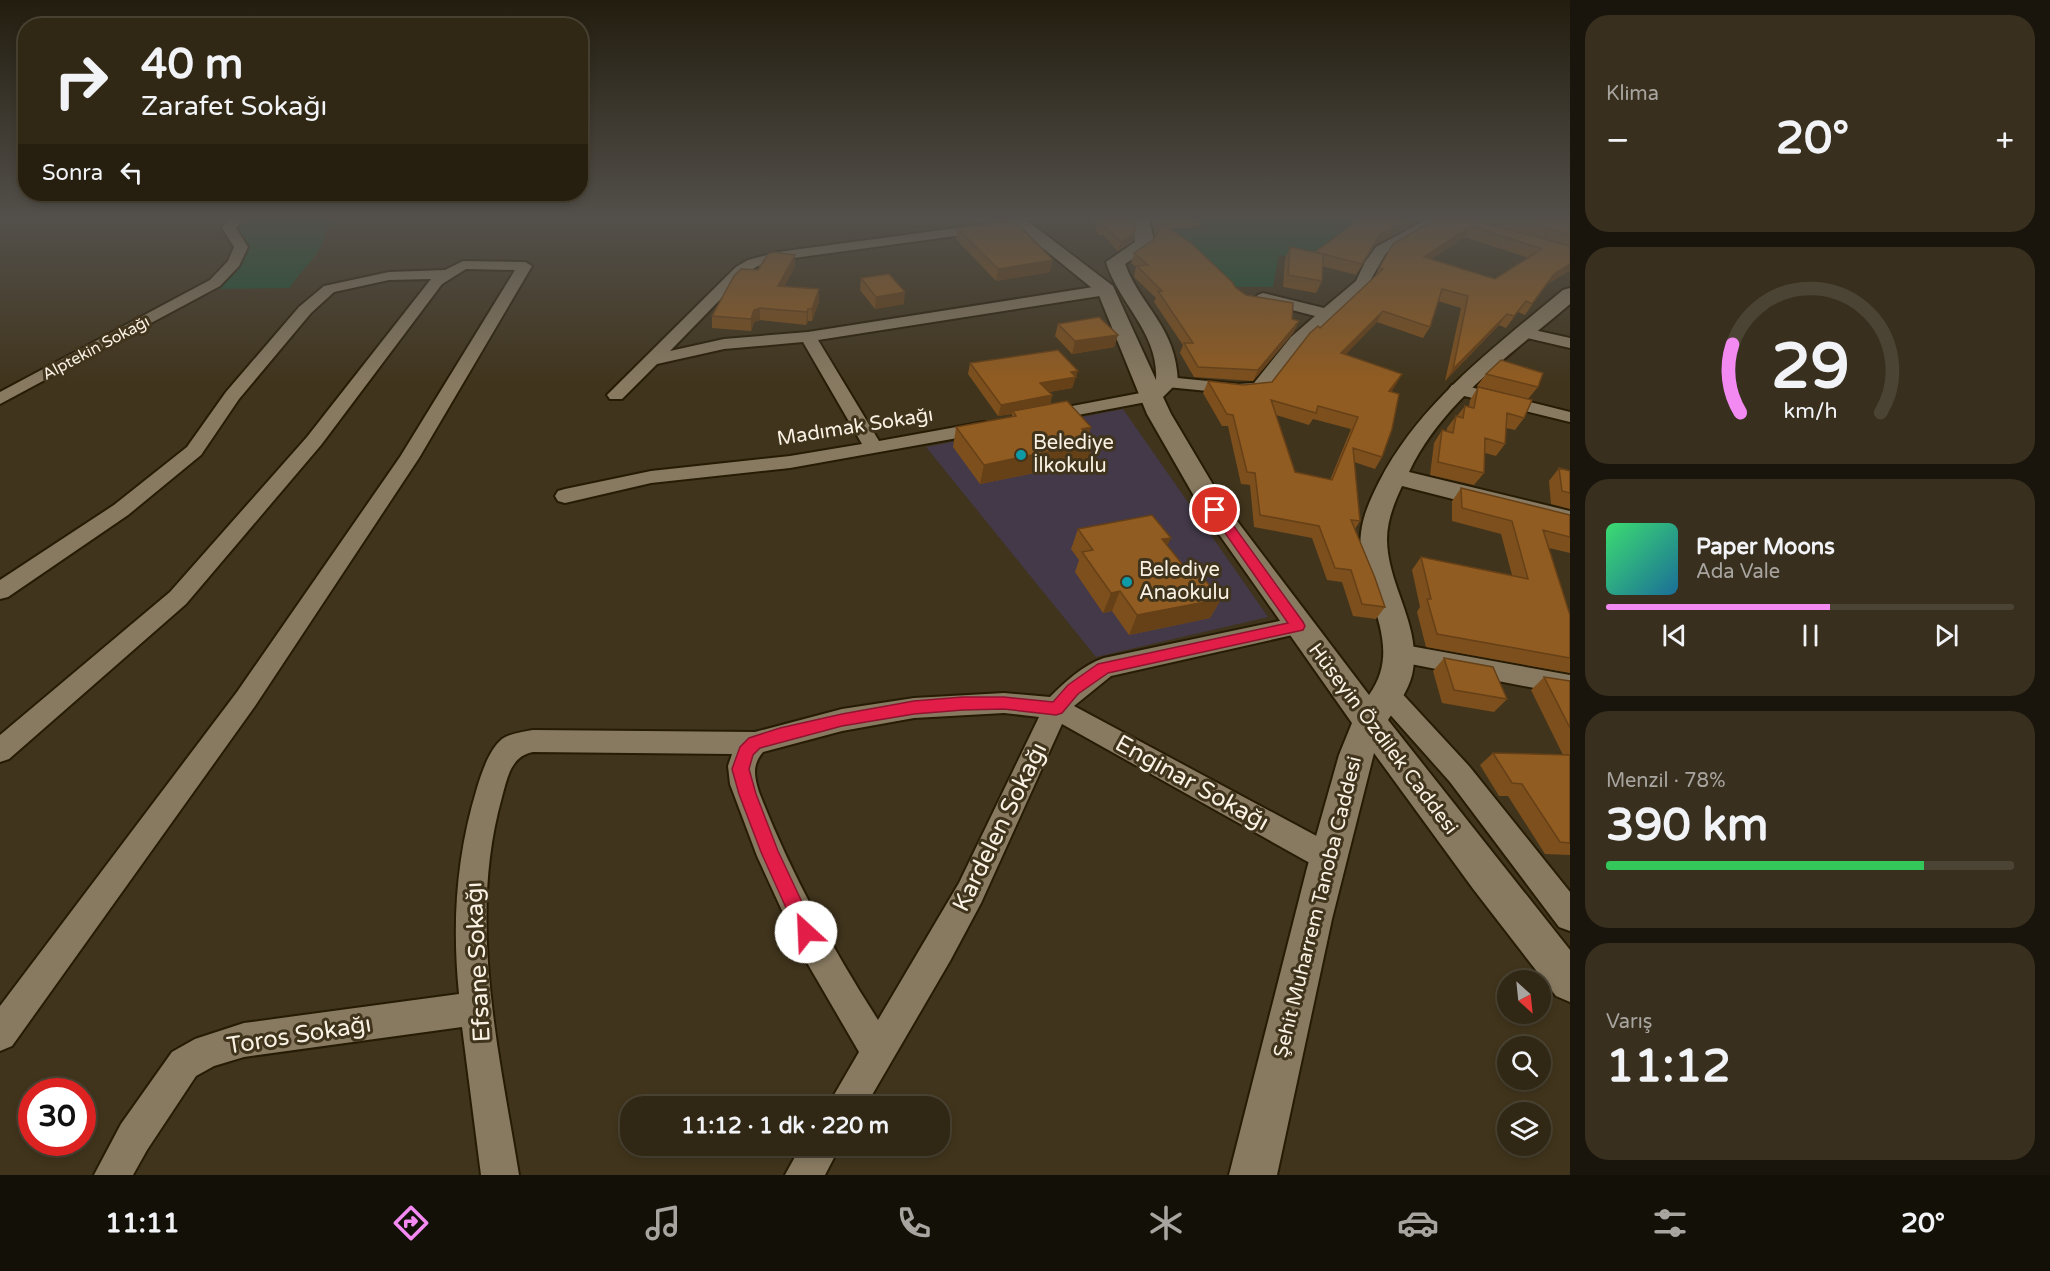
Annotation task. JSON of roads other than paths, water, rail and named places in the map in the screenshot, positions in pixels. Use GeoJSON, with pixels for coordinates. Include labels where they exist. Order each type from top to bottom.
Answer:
{"type":"FeatureCollection","features":[{"type":"Feature","properties":{"kind":"street","name":"Alptekin Sokağı"},"geometry":{"type":"LineString","coordinates":[[0,399],[215,283],[224,274]]}},
{"type":"Feature","properties":{"kind":"street"},"geometry":{"type":"LineString","coordinates":[[0,591],[121,510],[194,451],[232,396],[305,310],[329,289],[389,276],[449,274]]}},
{"type":"Feature","properties":{"kind":"street"},"geometry":{"type":"LineString","coordinates":[[0,751],[178,598],[314,441],[437,281],[449,274]]}},
{"type":"Feature","properties":{"kind":"street"},"geometry":{"type":"LineString","coordinates":[[0,1034],[246,699],[409,458],[520,274]]}},
{"type":"Feature","properties":{"kind":"street"},"geometry":{"type":"LineString","coordinates":[[616,394],[728,281],[738,274]]}},
{"type":"Feature","properties":{"kind":"street","name":"Hüseyin Özdilek Caddesi"},"geometry":{"type":"LineString","coordinates":[[1085,274],[1106,290],[1159,389],[1168,432],[1198,483],[1298,626],[1379,707],[1487,877],[1570,981]]}},
{"type":"Feature","properties":{"kind":"street","name":"Hüseyin Özdilek Caddesi"},"geometry":{"type":"LineString","coordinates":[[1121,274],[1162,345],[1167,371],[1159,389]]}},
{"type":"Feature","properties":{"kind":"street"},"geometry":{"type":"LineString","coordinates":[[1033,419],[1159,389],[1259,387],[1297,340],[1362,283],[1366,274]]}},
{"type":"Feature","properties":{"kind":"street"},"geometry":{"type":"LineString","coordinates":[[650,360],[724,344],[808,337],[1106,290]]}},
{"type":"Feature","properties":{"kind":"street","name":"Şehit Muharrem Tanoba Caddesi"},"geometry":{"type":"LineString","coordinates":[[1253,1175],[1327,857],[1358,748],[1397,674],[1399,653],[1394,622],[1374,547],[1374,530],[1378,510],[1393,476],[1420,432],[1458,389],[1570,294]]}},
{"type":"Feature","properties":{"kind":"street"},"geometry":{"type":"LineString","coordinates":[[1247,296],[1327,314]]}},
{"type":"Feature","properties":{"kind":"street"},"geometry":{"type":"LineString","coordinates":[[1525,333],[1570,343]]}},
{"type":"Feature","properties":{"kind":"street"},"geometry":{"type":"LineString","coordinates":[[808,337],[874,448]]}},
{"type":"Feature","properties":{"kind":"street"},"geometry":{"type":"LineString","coordinates":[[1458,389],[1570,417]]}},
{"type":"Feature","properties":{"kind":"street","name":"Madımak Sokağı"},"geometry":{"type":"LineString","coordinates":[[565,496],[651,477],[789,462],[999,425]]}},
{"type":"Feature","properties":{"kind":"street"},"geometry":{"type":"LineString","coordinates":[[1393,476],[1570,520]]}},
{"type":"Feature","properties":{"kind":"street","name":"Kardelen Sokağı"},"geometry":{"type":"LineString","coordinates":[[852,1096],[970,893],[1056,708],[1073,690],[1104,668],[1298,626]]}},
{"type":"Feature","properties":{"kind":"street"},"geometry":{"type":"LineString","coordinates":[[1399,653],[1570,685]]}},
{"type":"Feature","properties":{"kind":"street","name":"Efsane Sokağı"},"geometry":{"type":"LineString","coordinates":[[500,1175],[477,1008],[472,920],[476,838],[487,795],[506,753],[516,745],[533,741],[755,743],[842,720],[914,708],[963,703],[1004,703],[1056,708]]}},
{"type":"Feature","properties":{"kind":"street","name":"Hüseyin Özdilek Caddesi"},"geometry":{"type":"LineString","coordinates":[[1379,707],[1421,728],[1570,916]]}},
{"type":"Feature","properties":{"kind":"street","name":"Enginar Sokağı"},"geometry":{"type":"LineString","coordinates":[[1056,708],[1327,857]]}},
{"type":"Feature","properties":{"kind":"street"},"geometry":{"type":"LineString","coordinates":[[755,743],[746,752],[741,769],[747,794],[770,852],[806,932],[879,1053]]}},
{"type":"Feature","properties":{"kind":"street","name":"Toros Sokağı"},"geometry":{"type":"LineString","coordinates":[[113,1175],[134,1137],[184,1064],[207,1051],[244,1040],[477,1008]]}},
{"type":"Feature","properties":{"kind":"street"},"geometry":{"type":"LineString","coordinates":[[804,1175],[816,1156]]}},
{"type":"Feature","properties":{"kind":"place","name":"Belediye İlkokulu"},"geometry":{"type":"Point","coordinates":[1021,455]}},
{"type":"Feature","properties":{"kind":"place","name":"Belediye Anaokulu"},"geometry":{"type":"Point","coordinates":[1127,582]}}]}
